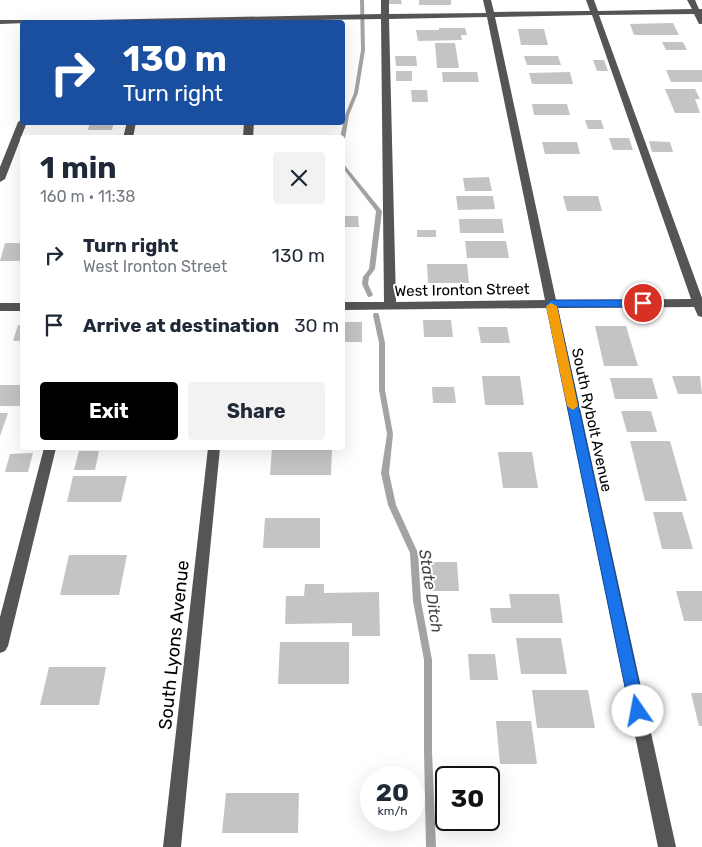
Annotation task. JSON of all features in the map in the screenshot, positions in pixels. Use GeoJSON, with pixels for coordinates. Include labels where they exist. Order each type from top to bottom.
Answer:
{"type":"FeatureCollection","features":[{"type":"Feature","properties":{"kind":"street"},"geometry":{"type":"LineString","coordinates":[[385,0],[390,305]]}},
{"type":"Feature","properties":{"kind":"street","name":"South Rybolt Avenue"},"geometry":{"type":"LineString","coordinates":[[486,0],[667,847]]}},
{"type":"Feature","properties":{"kind":"street"},"geometry":{"type":"LineString","coordinates":[[590,0],[701,306]]}},
{"type":"Feature","properties":{"kind":"street"},"geometry":{"type":"LineString","coordinates":[[690,0],[699,11],[702,22]]}},
{"type":"Feature","properties":{"kind":"street"},"geometry":{"type":"LineString","coordinates":[[289,20],[699,11]]}},
{"type":"Feature","properties":{"kind":"street"},"geometry":{"type":"LineString","coordinates":[[0,22],[20,22]]}},
{"type":"Feature","properties":{"kind":"street"},"geometry":{"type":"LineString","coordinates":[[0,179],[22,125]]}},
{"type":"Feature","properties":{"kind":"street","name":"West Ironton Street"},"geometry":{"type":"LineString","coordinates":[[345,306],[551,304],[701,306]]}},
{"type":"Feature","properties":{"kind":"street"},"geometry":{"type":"LineString","coordinates":[[0,307],[20,307]]}},
{"type":"Feature","properties":{"kind":"street"},"geometry":{"type":"LineString","coordinates":[[0,646],[49,450]]}},
{"type":"Feature","properties":{"kind":"street","name":"South Lyons Avenue"},"geometry":{"type":"LineString","coordinates":[[172,847],[214,450]]}},
{"type":"Feature","properties":{"kind":"building"},"geometry":{"type":"Polygon","coordinates":[[[388,0],[401,0],[402,4],[388,4],[388,0]]]}},
{"type":"Feature","properties":{"kind":"building"},"geometry":{"type":"Polygon","coordinates":[[[419,0],[451,0],[451,5],[419,5],[419,0]]]}},
{"type":"Feature","properties":{"kind":"building"},"geometry":{"type":"Polygon","coordinates":[[[673,23],[679,35],[634,35],[630,24],[673,23]]]}},
{"type":"Feature","properties":{"kind":"building"},"geometry":{"type":"Polygon","coordinates":[[[439,28],[465,28],[467,35],[461,35],[462,40],[418,41],[416,30],[439,30],[439,28]]]}},
{"type":"Feature","properties":{"kind":"building"},"geometry":{"type":"Polygon","coordinates":[[[518,29],[544,29],[548,45],[521,45],[518,29]]]}},
{"type":"Feature","properties":{"kind":"building"},"geometry":{"type":"Polygon","coordinates":[[[662,42],[683,42],[687,50],[666,50],[662,42]]]}},
{"type":"Feature","properties":{"kind":"building"},"geometry":{"type":"Polygon","coordinates":[[[435,43],[455,43],[459,68],[437,68],[435,43]]]}},
{"type":"Feature","properties":{"kind":"building"},"geometry":{"type":"Polygon","coordinates":[[[395,56],[416,56],[417,66],[396,66],[395,56]]]}},
{"type":"Feature","properties":{"kind":"building"},"geometry":{"type":"Polygon","coordinates":[[[524,56],[558,56],[561,65],[527,65],[524,56]]]}},
{"type":"Feature","properties":{"kind":"building"},"geometry":{"type":"Polygon","coordinates":[[[593,60],[604,60],[608,71],[597,71],[593,60]]]}},
{"type":"Feature","properties":{"kind":"building"},"geometry":{"type":"Polygon","coordinates":[[[666,70],[702,70],[702,82],[671,82],[666,70]]]}},
{"type":"Feature","properties":{"kind":"building"},"geometry":{"type":"Polygon","coordinates":[[[396,71],[412,71],[412,81],[396,81],[396,71]]]}},
{"type":"Feature","properties":{"kind":"building"},"geometry":{"type":"Polygon","coordinates":[[[442,72],[477,72],[479,82],[443,82],[442,72]]]}},
{"type":"Feature","properties":{"kind":"building"},"geometry":{"type":"Polygon","coordinates":[[[570,72],[573,84],[532,84],[529,73],[570,72]]]}},
{"type":"Feature","properties":{"kind":"building"},"geometry":{"type":"Polygon","coordinates":[[[665,89],[695,89],[700,99],[695,99],[700,113],[675,113],[665,89]]]}},
{"type":"Feature","properties":{"kind":"building"},"geometry":{"type":"Polygon","coordinates":[[[411,90],[427,90],[428,102],[412,102],[411,90]]]}},
{"type":"Feature","properties":{"kind":"building"},"geometry":{"type":"Polygon","coordinates":[[[532,104],[567,104],[570,115],[534,115],[532,104]]]}},
{"type":"Feature","properties":{"kind":"building"},"geometry":{"type":"Polygon","coordinates":[[[585,120],[601,120],[604,129],[588,129],[585,120]]]}},
{"type":"Feature","properties":{"kind":"building"},"geometry":{"type":"Polygon","coordinates":[[[89,125],[113,125],[112,130],[88,130],[89,125]]]}},
{"type":"Feature","properties":{"kind":"building"},"geometry":{"type":"Polygon","coordinates":[[[609,138],[629,138],[633,150],[613,150],[609,138]]]}},
{"type":"Feature","properties":{"kind":"building"},"geometry":{"type":"Polygon","coordinates":[[[649,141],[670,142],[673,152],[652,152],[649,141]]]}},
{"type":"Feature","properties":{"kind":"building"},"geometry":{"type":"Polygon","coordinates":[[[542,142],[577,142],[580,154],[545,154],[542,142]]]}},
{"type":"Feature","properties":{"kind":"building"},"geometry":{"type":"Polygon","coordinates":[[[489,177],[492,191],[465,191],[463,178],[489,177]]]}},
{"type":"Feature","properties":{"kind":"building"},"geometry":{"type":"Polygon","coordinates":[[[456,196],[493,196],[495,209],[458,210],[456,196]]]}},
{"type":"Feature","properties":{"kind":"building"},"geometry":{"type":"Polygon","coordinates":[[[563,196],[598,196],[602,211],[567,211],[563,196]]]}},
{"type":"Feature","properties":{"kind":"building"},"geometry":{"type":"Polygon","coordinates":[[[345,216],[358,216],[359,227],[345,227],[345,216]]]}},
{"type":"Feature","properties":{"kind":"building"},"geometry":{"type":"Polygon","coordinates":[[[459,219],[502,219],[504,233],[460,233],[459,219]]]}},
{"type":"Feature","properties":{"kind":"building"},"geometry":{"type":"Polygon","coordinates":[[[417,230],[436,230],[436,237],[417,237],[417,230]]]}},
{"type":"Feature","properties":{"kind":"building"},"geometry":{"type":"Polygon","coordinates":[[[465,241],[506,241],[509,258],[467,258],[465,241]]]}},
{"type":"Feature","properties":{"kind":"building"},"geometry":{"type":"Polygon","coordinates":[[[5,243],[20,243],[20,261],[0,261],[5,243]]]}},
{"type":"Feature","properties":{"kind":"building"},"geometry":{"type":"Polygon","coordinates":[[[427,264],[467,264],[469,283],[428,283],[427,264]]]}},
{"type":"Feature","properties":{"kind":"building"},"geometry":{"type":"Polygon","coordinates":[[[423,320],[451,320],[453,337],[424,337],[423,320]]]}},
{"type":"Feature","properties":{"kind":"building"},"geometry":{"type":"Polygon","coordinates":[[[345,322],[362,322],[362,342],[345,342],[345,322]]]}},
{"type":"Feature","properties":{"kind":"building"},"geometry":{"type":"Polygon","coordinates":[[[18,325],[20,325],[20,341],[13,341],[18,325]]]}},
{"type":"Feature","properties":{"kind":"building"},"geometry":{"type":"Polygon","coordinates":[[[595,326],[626,326],[638,366],[604,366],[595,326]]]}},
{"type":"Feature","properties":{"kind":"building"},"geometry":{"type":"Polygon","coordinates":[[[478,327],[507,327],[510,343],[481,343],[478,327]]]}},
{"type":"Feature","properties":{"kind":"building"},"geometry":{"type":"Polygon","coordinates":[[[482,376],[520,376],[524,405],[485,405],[482,376]]]}},
{"type":"Feature","properties":{"kind":"building"},"geometry":{"type":"Polygon","coordinates":[[[672,376],[700,376],[702,394],[678,394],[672,376]]]}},
{"type":"Feature","properties":{"kind":"building"},"geometry":{"type":"Polygon","coordinates":[[[610,378],[652,378],[658,399],[615,399],[610,378]]]}},
{"type":"Feature","properties":{"kind":"building"},"geometry":{"type":"Polygon","coordinates":[[[0,385],[20,385],[20,406],[0,406],[0,385]]]}},
{"type":"Feature","properties":{"kind":"building"},"geometry":{"type":"Polygon","coordinates":[[[432,387],[454,387],[456,403],[433,403],[432,387]]]}},
{"type":"Feature","properties":{"kind":"building"},"geometry":{"type":"Polygon","coordinates":[[[621,411],[651,411],[657,432],[627,432],[621,411]]]}},
{"type":"Feature","properties":{"kind":"building"},"geometry":{"type":"Polygon","coordinates":[[[0,413],[8,413],[0,436],[0,413]]]}},
{"type":"Feature","properties":{"kind":"building"},"geometry":{"type":"Polygon","coordinates":[[[630,441],[670,441],[687,501],[645,501],[630,441]]]}},
{"type":"Feature","properties":{"kind":"building"},"geometry":{"type":"Polygon","coordinates":[[[272,450],[332,450],[331,475],[270,475],[272,450]]]}},
{"type":"Feature","properties":{"kind":"building"},"geometry":{"type":"Polygon","coordinates":[[[79,451],[99,451],[95,470],[74,470],[79,451]]]}},
{"type":"Feature","properties":{"kind":"building"},"geometry":{"type":"Polygon","coordinates":[[[498,452],[532,452],[538,488],[503,488],[498,452]]]}},
{"type":"Feature","properties":{"kind":"building"},"geometry":{"type":"Polygon","coordinates":[[[33,453],[28,472],[5,472],[10,454],[33,453]]]}},
{"type":"Feature","properties":{"kind":"building"},"geometry":{"type":"Polygon","coordinates":[[[73,476],[127,476],[121,502],[67,502],[73,476]]]}},
{"type":"Feature","properties":{"kind":"building"},"geometry":{"type":"Polygon","coordinates":[[[653,512],[682,512],[693,549],[662,549],[653,512]]]}},
{"type":"Feature","properties":{"kind":"building"},"geometry":{"type":"Polygon","coordinates":[[[265,518],[320,518],[320,548],[263,548],[265,518]]]}},
{"type":"Feature","properties":{"kind":"building"},"geometry":{"type":"Polygon","coordinates":[[[69,555],[127,555],[119,595],[60,595],[69,555]]]}},
{"type":"Feature","properties":{"kind":"building"},"geometry":{"type":"Polygon","coordinates":[[[425,562],[457,562],[459,591],[427,591],[425,562]]]}},
{"type":"Feature","properties":{"kind":"building"},"geometry":{"type":"Polygon","coordinates":[[[305,584],[324,584],[324,593],[379,592],[380,636],[352,636],[352,623],[285,624],[286,596],[304,596],[305,584]]]}},
{"type":"Feature","properties":{"kind":"building"},"geometry":{"type":"Polygon","coordinates":[[[676,591],[702,591],[702,621],[684,621],[676,591]]]}},
{"type":"Feature","properties":{"kind":"building"},"geometry":{"type":"Polygon","coordinates":[[[509,594],[559,594],[563,623],[492,623],[490,608],[511,608],[509,594]]]}},
{"type":"Feature","properties":{"kind":"building"},"geometry":{"type":"Polygon","coordinates":[[[516,638],[561,638],[567,674],[521,674],[516,638]]]}},
{"type":"Feature","properties":{"kind":"building"},"geometry":{"type":"Polygon","coordinates":[[[280,642],[349,642],[349,684],[278,684],[280,642]]]}},
{"type":"Feature","properties":{"kind":"building"},"geometry":{"type":"Polygon","coordinates":[[[468,654],[495,654],[498,680],[470,680],[468,654]]]}},
{"type":"Feature","properties":{"kind":"building"},"geometry":{"type":"Polygon","coordinates":[[[49,667],[106,667],[99,705],[40,705],[49,667]]]}},
{"type":"Feature","properties":{"kind":"building"},"geometry":{"type":"Polygon","coordinates":[[[532,690],[588,690],[595,728],[537,728],[532,690]]]}},
{"type":"Feature","properties":{"kind":"building"},"geometry":{"type":"Polygon","coordinates":[[[691,693],[702,693],[702,726],[699,726],[691,693]]]}},
{"type":"Feature","properties":{"kind":"building"},"geometry":{"type":"Polygon","coordinates":[[[496,721],[531,721],[537,764],[500,764],[496,721]]]}},
{"type":"Feature","properties":{"kind":"building"},"geometry":{"type":"Polygon","coordinates":[[[226,793],[299,793],[298,833],[222,833],[226,793]]]}},
{"type":"Feature","properties":{"kind":"waterway","name":"State Ditch"},"geometry":{"type":"LineString","coordinates":[[345,125],[356,93],[363,50],[362,0]]}},
{"type":"Feature","properties":{"kind":"waterway","name":"State Ditch"},"geometry":{"type":"LineString","coordinates":[[343,135],[345,125]]}},
{"type":"Feature","properties":{"kind":"waterway","name":"State Ditch"},"geometry":{"type":"LineString","coordinates":[[345,167],[379,211],[372,269],[366,277],[365,284],[370,295]]}},
{"type":"Feature","properties":{"kind":"waterway","name":"State Ditch"},"geometry":{"type":"LineString","coordinates":[[376,315],[382,343],[382,390],[390,434],[385,473],[392,505],[414,553],[417,601],[428,660],[431,847]]}},
{"type":"Feature","properties":{"kind":"slow traffic"},"geometry":{"type":"LineString","coordinates":[[551,306],[573,406]]}},
{"type":"Feature","properties":{"kind":"route"},"geometry":{"type":"LineString","coordinates":[[638,711],[551,304],[643,303]]}}]}
